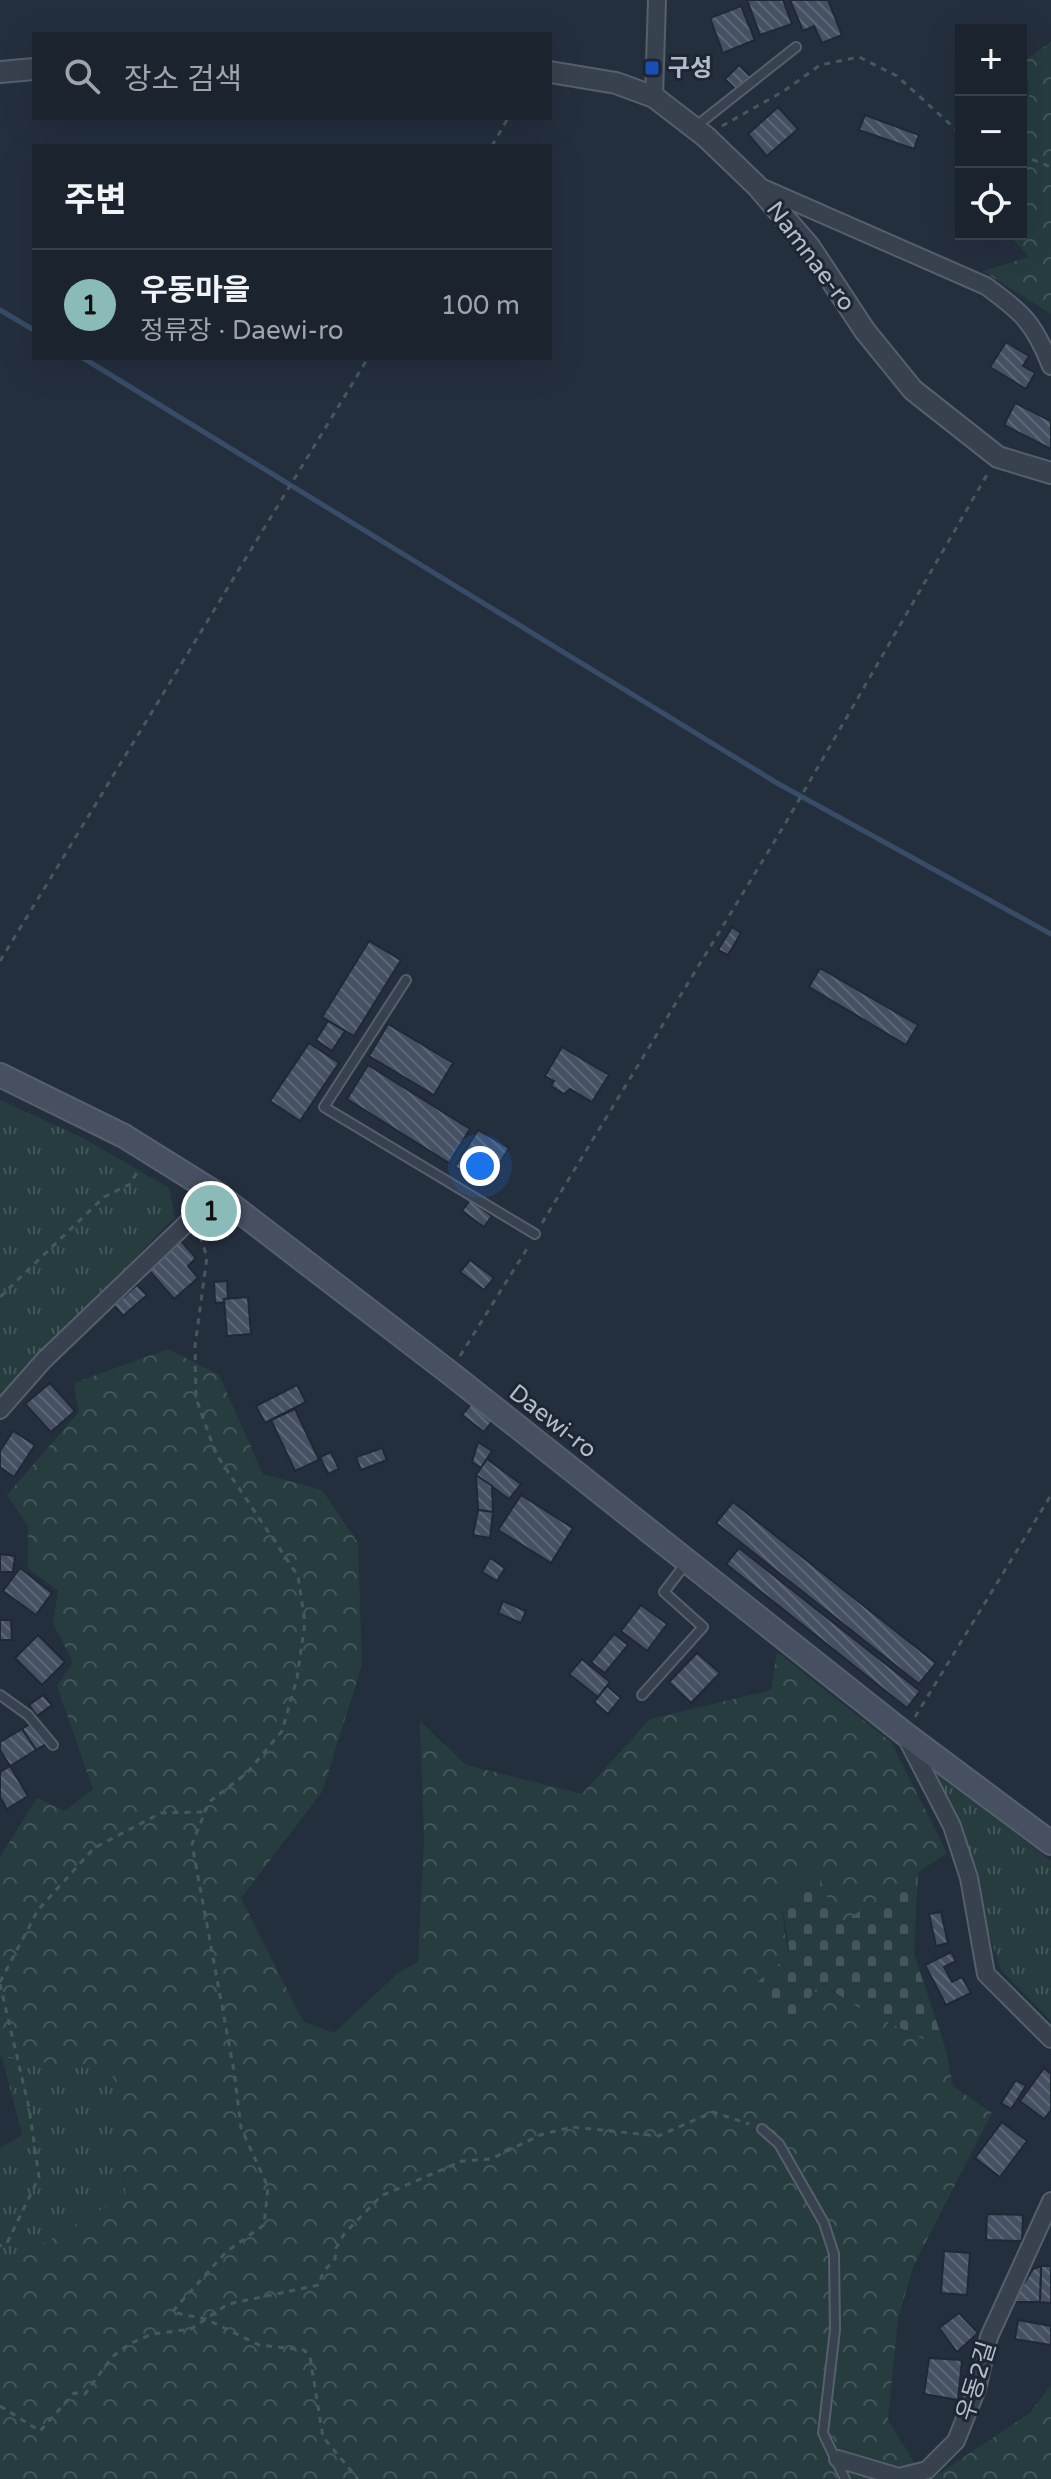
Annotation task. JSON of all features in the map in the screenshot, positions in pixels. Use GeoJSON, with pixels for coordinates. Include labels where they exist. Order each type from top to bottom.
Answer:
{"type":"FeatureCollection","features":[{"type":"Feature","properties":{"kind":"main road","name":"Daewi-ro"},"geometry":{"type":"LineString","coordinates":[[0,1075],[150,1152],[217,1194],[450,1373],[905,1734],[1051,1843]]}},
{"type":"Feature","properties":{"kind":"street"},"geometry":{"type":"LineString","coordinates":[[654,97],[657,0]]}},
{"type":"Feature","properties":{"kind":"street"},"geometry":{"type":"LineString","coordinates":[[0,72],[32,69]]}},
{"type":"Feature","properties":{"kind":"street","name":"Namnae-ro"},"geometry":{"type":"LineString","coordinates":[[552,72],[616,83],[654,97],[700,132],[756,185],[809,246],[865,331],[913,390],[998,457],[1051,473]]}},
{"type":"Feature","properties":{"kind":"street"},"geometry":{"type":"LineString","coordinates":[[756,185],[986,286],[1016,308],[1037,330],[1051,366]]}},
{"type":"Feature","properties":{"kind":"street"},"geometry":{"type":"LineString","coordinates":[[0,1410],[44,1360],[217,1194]]}},
{"type":"Feature","properties":{"kind":"street"},"geometry":{"type":"LineString","coordinates":[[905,1734],[952,1826],[969,1878],[986,1974],[1051,2039]]}},
{"type":"Feature","properties":{"kind":"street","name":"우동2길"},"geometry":{"type":"LineString","coordinates":[[838,2459],[899,2477],[927,2470],[956,2441],[977,2389],[989,2337],[1051,2201]]}},
{"type":"Feature","properties":{"kind":"lane"},"geometry":{"type":"LineString","coordinates":[[700,132],[796,47]]}},
{"type":"Feature","properties":{"kind":"lane"},"geometry":{"type":"LineString","coordinates":[[406,980],[324,1107],[535,1234]]}},
{"type":"Feature","properties":{"kind":"lane"},"geometry":{"type":"LineString","coordinates":[[642,1695],[703,1627],[664,1592],[688,1562]]}},
{"type":"Feature","properties":{"kind":"lane"},"geometry":{"type":"LineString","coordinates":[[0,1695],[28,1715],[53,1745]]}},
{"type":"Feature","properties":{"kind":"lane"},"geometry":{"type":"LineString","coordinates":[[762,2129],[779,2144],[824,2223],[834,2254],[835,2330],[823,2433],[845,2479]]}},
{"type":"Feature","properties":{"kind":"path"},"geometry":{"type":"LineString","coordinates":[[700,132],[820,65],[859,57],[897,76],[955,129]]}},
{"type":"Feature","properties":{"kind":"path"},"geometry":{"type":"LineString","coordinates":[[493,144],[507,120]]}},
{"type":"Feature","properties":{"kind":"path"},"geometry":{"type":"LineString","coordinates":[[1027,157],[1051,167]]}},
{"type":"Feature","properties":{"kind":"path"},"geometry":{"type":"LineString","coordinates":[[0,961],[367,360]]}},
{"type":"Feature","properties":{"kind":"path"},"geometry":{"type":"LineString","coordinates":[[450,1373],[798,802],[998,457]]}},
{"type":"Feature","properties":{"kind":"path"},"geometry":{"type":"LineString","coordinates":[[0,1297],[104,1197],[130,1184],[150,1152]]}},
{"type":"Feature","properties":{"kind":"path"},"geometry":{"type":"LineString","coordinates":[[195,1217],[207,1257],[195,1346],[196,1398],[216,1454],[298,1576],[305,1623],[297,1678],[282,1731],[247,1773],[209,1802],[192,1844],[234,2071],[241,2128],[268,2187],[264,2225],[226,2252],[172,2312],[206,2319],[259,2345],[304,2350],[310,2357],[323,2437],[358,2479]]}},
{"type":"Feature","properties":{"kind":"path"},"geometry":{"type":"LineString","coordinates":[[905,1734],[1051,1495]]}},
{"type":"Feature","properties":{"kind":"path"},"geometry":{"type":"LineString","coordinates":[[0,2246],[7,2243],[39,2177],[29,2108],[0,1983],[38,1910],[94,1848],[161,1813],[205,1812]]}},
{"type":"Feature","properties":{"kind":"path"},"geometry":{"type":"LineString","coordinates":[[0,2406],[40,2431],[74,2393],[85,2394],[112,2357],[129,2344],[152,2334],[191,2329],[228,2304],[319,2285],[323,2272],[335,2259],[336,2248],[344,2234],[381,2196],[462,2161],[491,2159],[540,2135],[572,2127],[658,2136],[713,2112],[762,2129]]}},
{"type":"Feature","properties":{"kind":"green space"},"geometry":{"type":"Polygon","coordinates":[[[1051,42],[1051,314],[983,271],[1029,257],[1013,240],[1027,240],[1027,59],[1051,42]]]}},
{"type":"Feature","properties":{"kind":"green space"},"geometry":{"type":"Polygon","coordinates":[[[0,1100],[81,1137],[169,1188],[175,1217],[0,1397],[0,1100]]]}},
{"type":"Feature","properties":{"kind":"green space"},"geometry":{"type":"Polygon","coordinates":[[[168,1349],[219,1375],[263,1474],[322,1490],[358,1543],[362,1665],[322,1792],[241,1898],[303,2021],[334,2033],[398,1973],[418,1962],[424,1839],[420,1721],[466,1765],[582,1794],[650,1719],[771,1690],[777,1652],[891,1742],[947,1853],[839,1926],[816,1871],[781,1899],[788,1948],[800,1967],[816,1981],[861,2008],[946,2050],[953,2086],[992,2113],[914,2265],[898,2318],[888,2420],[924,2479],[0,2479],[0,2269],[126,2195],[112,2071],[0,2057],[0,1857],[37,1798],[65,1811],[93,1789],[57,1686],[73,1662],[53,1623],[58,1591],[28,1568],[28,1526],[7,1495],[79,1412],[74,1383],[168,1349]]]}},
{"type":"Feature","properties":{"kind":"green space"},"geometry":{"type":"Polygon","coordinates":[[[935,1770],[1051,1861],[1051,2021],[1001,1970],[935,1770]]]}},
{"type":"Feature","properties":{"kind":"green space"},"geometry":{"type":"Polygon","coordinates":[[[816,1870],[839,1925],[918,1872],[914,1954],[946,2050],[861,2009],[820,1983],[793,2023],[753,1986],[790,1955],[781,1899],[816,1870]]]}},
{"type":"Feature","properties":{"kind":"green space"},"geometry":{"type":"Polygon","coordinates":[[[2,2057],[112,2070],[126,2196],[0,2269],[0,2148],[22,2135],[2,2057]]]}},
{"type":"Feature","properties":{"kind":"green space"},"geometry":{"type":"Polygon","coordinates":[[[1051,2385],[1051,2479],[931,2479],[1030,2413],[1051,2385]]]}},
{"type":"Feature","properties":{"kind":"building"},"geometry":{"type":"Polygon","coordinates":[[[747,0],[783,0],[792,24],[760,35],[747,0]]]}},
{"type":"Feature","properties":{"kind":"building"},"geometry":{"type":"Polygon","coordinates":[[[790,0],[828,0],[842,35],[822,43],[814,26],[803,31],[790,0]]]}},
{"type":"Feature","properties":{"kind":"building"},"geometry":{"type":"Polygon","coordinates":[[[741,6],[755,40],[723,53],[710,18],[741,6]]]}},
{"type":"Feature","properties":{"kind":"building"},"geometry":{"type":"Polygon","coordinates":[[[739,65],[752,78],[738,92],[725,79],[739,65]]]}},
{"type":"Feature","properties":{"kind":"building"},"geometry":{"type":"Polygon","coordinates":[[[778,107],[798,129],[767,156],[748,134],[778,107]]]}},
{"type":"Feature","properties":{"kind":"building"},"geometry":{"type":"Polygon","coordinates":[[[865,115],[919,135],[914,149],[859,130],[865,115]]]}},
{"type":"Feature","properties":{"kind":"building"},"geometry":{"type":"Polygon","coordinates":[[[1006,342],[1029,356],[1023,366],[1035,373],[1026,389],[990,367],[1006,342]]]}},
{"type":"Feature","properties":{"kind":"building"},"geometry":{"type":"Polygon","coordinates":[[[1015,403],[1051,421],[1051,449],[1004,425],[1015,403]]]}},
{"type":"Feature","properties":{"kind":"building"},"geometry":{"type":"Polygon","coordinates":[[[732,927],[741,933],[728,955],[718,950],[732,927]]]}},
{"type":"Feature","properties":{"kind":"building"},"geometry":{"type":"Polygon","coordinates":[[[369,941],[401,960],[354,1036],[322,1017],[369,941]]]}},
{"type":"Feature","properties":{"kind":"building"},"geometry":{"type":"Polygon","coordinates":[[[820,968],[918,1025],[906,1045],[809,987],[820,968]]]}},
{"type":"Feature","properties":{"kind":"building"},"geometry":{"type":"Polygon","coordinates":[[[328,1021],[345,1031],[332,1051],[316,1040],[328,1021]]]}},
{"type":"Feature","properties":{"kind":"building"},"geometry":{"type":"Polygon","coordinates":[[[388,1024],[453,1063],[434,1095],[369,1056],[388,1024]]]}},
{"type":"Feature","properties":{"kind":"building"},"geometry":{"type":"Polygon","coordinates":[[[309,1043],[339,1063],[300,1121],[270,1101],[309,1043]]]}},
{"type":"Feature","properties":{"kind":"building"},"geometry":{"type":"Polygon","coordinates":[[[562,1047],[609,1075],[592,1102],[570,1089],[564,1094],[551,1086],[554,1081],[545,1076],[562,1047]]]}},
{"type":"Feature","properties":{"kind":"building"},"geometry":{"type":"Polygon","coordinates":[[[368,1065],[470,1129],[449,1163],[347,1099],[368,1065]]]}},
{"type":"Feature","properties":{"kind":"building"},"geometry":{"type":"Polygon","coordinates":[[[478,1130],[509,1148],[486,1185],[455,1167],[478,1130]]]}},
{"type":"Feature","properties":{"kind":"building"},"geometry":{"type":"Polygon","coordinates":[[[470,1200],[492,1216],[484,1227],[462,1211],[470,1200]]]}},
{"type":"Feature","properties":{"kind":"building"},"geometry":{"type":"Polygon","coordinates":[[[181,1241],[196,1258],[188,1266],[198,1278],[174,1299],[148,1269],[181,1241]]]}},
{"type":"Feature","properties":{"kind":"building"},"geometry":{"type":"Polygon","coordinates":[[[470,1260],[494,1278],[484,1290],[460,1272],[470,1260]]]}},
{"type":"Feature","properties":{"kind":"building"},"geometry":{"type":"Polygon","coordinates":[[[227,1281],[228,1302],[215,1303],[214,1282],[227,1281]]]}},
{"type":"Feature","properties":{"kind":"building"},"geometry":{"type":"Polygon","coordinates":[[[137,1285],[147,1295],[123,1316],[114,1305],[137,1285]]]}},
{"type":"Feature","properties":{"kind":"building"},"geometry":{"type":"Polygon","coordinates":[[[248,1297],[251,1334],[227,1336],[224,1299],[248,1297]]]}},
{"type":"Feature","properties":{"kind":"building"},"geometry":{"type":"Polygon","coordinates":[[[50,1383],[75,1411],[51,1432],[25,1404],[50,1383]]]}},
{"type":"Feature","properties":{"kind":"building"},"geometry":{"type":"Polygon","coordinates":[[[297,1385],[306,1402],[265,1423],[256,1406],[297,1385]]]}},
{"type":"Feature","properties":{"kind":"building"},"geometry":{"type":"Polygon","coordinates":[[[471,1404],[493,1420],[484,1432],[462,1415],[471,1404]]]}},
{"type":"Feature","properties":{"kind":"building"},"geometry":{"type":"Polygon","coordinates":[[[295,1409],[319,1460],[295,1471],[271,1420],[295,1409]]]}},
{"type":"Feature","properties":{"kind":"building"},"geometry":{"type":"Polygon","coordinates":[[[13,1431],[35,1445],[14,1477],[0,1467],[0,1451],[13,1431]]]}},
{"type":"Feature","properties":{"kind":"building"},"geometry":{"type":"Polygon","coordinates":[[[478,1442],[492,1451],[481,1468],[472,1462],[478,1442]]]}},
{"type":"Feature","properties":{"kind":"building"},"geometry":{"type":"Polygon","coordinates":[[[382,1448],[387,1460],[361,1470],[356,1457],[382,1448]]]}},
{"type":"Feature","properties":{"kind":"building"},"geometry":{"type":"Polygon","coordinates":[[[331,1452],[339,1469],[328,1474],[320,1457],[331,1452]]]}},
{"type":"Feature","properties":{"kind":"building"},"geometry":{"type":"Polygon","coordinates":[[[487,1459],[521,1484],[509,1499],[476,1475],[487,1459]]]}},
{"type":"Feature","properties":{"kind":"building"},"geometry":{"type":"Polygon","coordinates":[[[476,1475],[492,1486],[493,1512],[478,1510],[476,1475]]]}},
{"type":"Feature","properties":{"kind":"building"},"geometry":{"type":"Polygon","coordinates":[[[521,1495],[573,1528],[551,1563],[498,1530],[521,1495]]]}},
{"type":"Feature","properties":{"kind":"building"},"geometry":{"type":"Polygon","coordinates":[[[733,1502],[936,1663],[919,1684],[716,1523],[733,1502]]]}},
{"type":"Feature","properties":{"kind":"building"},"geometry":{"type":"Polygon","coordinates":[[[478,1510],[493,1512],[490,1538],[473,1535],[478,1510]]]}},
{"type":"Feature","properties":{"kind":"building"},"geometry":{"type":"Polygon","coordinates":[[[739,1548],[920,1691],[907,1708],[726,1564],[739,1548]]]}},
{"type":"Feature","properties":{"kind":"building"},"geometry":{"type":"Polygon","coordinates":[[[0,1554],[15,1556],[13,1572],[0,1572],[0,1554]]]}},
{"type":"Feature","properties":{"kind":"building"},"geometry":{"type":"Polygon","coordinates":[[[490,1558],[505,1568],[497,1581],[482,1572],[490,1558]]]}},
{"type":"Feature","properties":{"kind":"building"},"geometry":{"type":"Polygon","coordinates":[[[20,1568],[52,1593],[36,1615],[3,1591],[20,1568]]]}},
{"type":"Feature","properties":{"kind":"building"},"geometry":{"type":"Polygon","coordinates":[[[503,1601],[526,1611],[521,1623],[498,1613],[503,1601]]]}},
{"type":"Feature","properties":{"kind":"building"},"geometry":{"type":"Polygon","coordinates":[[[641,1605],[667,1624],[647,1651],[621,1631],[641,1605]]]}},
{"type":"Feature","properties":{"kind":"building"},"geometry":{"type":"Polygon","coordinates":[[[0,1620],[11,1620],[12,1640],[0,1640],[0,1620]]]}},
{"type":"Feature","properties":{"kind":"building"},"geometry":{"type":"Polygon","coordinates":[[[614,1634],[628,1645],[605,1673],[591,1662],[614,1634]]]}},
{"type":"Feature","properties":{"kind":"building"},"geometry":{"type":"Polygon","coordinates":[[[38,1635],[65,1662],[42,1685],[15,1658],[38,1635]]]}},
{"type":"Feature","properties":{"kind":"building"},"geometry":{"type":"Polygon","coordinates":[[[697,1653],[720,1673],[691,1703],[669,1682],[697,1653]]]}},
{"type":"Feature","properties":{"kind":"building"},"geometry":{"type":"Polygon","coordinates":[[[582,1659],[610,1682],[598,1697],[569,1674],[582,1659]]]}},
{"type":"Feature","properties":{"kind":"building"},"geometry":{"type":"Polygon","coordinates":[[[607,1686],[621,1698],[608,1714],[594,1702],[607,1686]]]}},
{"type":"Feature","properties":{"kind":"building"},"geometry":{"type":"Polygon","coordinates":[[[43,1695],[52,1705],[37,1716],[29,1705],[43,1695]]]}},
{"type":"Feature","properties":{"kind":"building"},"geometry":{"type":"Polygon","coordinates":[[[31,1723],[46,1744],[36,1750],[22,1729],[31,1723]]]}},
{"type":"Feature","properties":{"kind":"building"},"geometry":{"type":"Polygon","coordinates":[[[22,1729],[36,1750],[10,1766],[0,1750],[0,1742],[22,1729]]]}},
{"type":"Feature","properties":{"kind":"building"},"geometry":{"type":"Polygon","coordinates":[[[10,1766],[28,1796],[7,1809],[0,1797],[0,1772],[10,1766]]]}},
{"type":"Feature","properties":{"kind":"building"},"geometry":{"type":"Polygon","coordinates":[[[941,1912],[948,1943],[936,1946],[929,1914],[941,1912]]]}},
{"type":"Feature","properties":{"kind":"building"},"geometry":{"type":"Polygon","coordinates":[[[951,1952],[956,1961],[944,1967],[952,1982],[962,1977],[971,1993],[946,2005],[925,1965],[951,1952]]]}},
{"type":"Feature","properties":{"kind":"building"},"geometry":{"type":"Polygon","coordinates":[[[1044,2068],[1051,2074],[1051,2110],[1044,2119],[1020,2101],[1044,2068]]]}},
{"type":"Feature","properties":{"kind":"building"},"geometry":{"type":"Polygon","coordinates":[[[1016,2080],[1026,2086],[1011,2109],[1001,2103],[1016,2080]]]}},
{"type":"Feature","properties":{"kind":"building"},"geometry":{"type":"Polygon","coordinates":[[[1002,2122],[1027,2141],[1000,2177],[975,2158],[1002,2122]]]}},
{"type":"Feature","properties":{"kind":"building"},"geometry":{"type":"Polygon","coordinates":[[[987,2214],[1023,2215],[1022,2241],[986,2240],[987,2214]]]}},
{"type":"Feature","properties":{"kind":"building"},"geometry":{"type":"Polygon","coordinates":[[[944,2251],[970,2253],[967,2295],[941,2293],[944,2251]]]}},
{"type":"Feature","properties":{"kind":"building"},"geometry":{"type":"Polygon","coordinates":[[[1041,2266],[1051,2266],[1051,2303],[1040,2302],[1041,2266]]]}},
{"type":"Feature","properties":{"kind":"building"},"geometry":{"type":"Polygon","coordinates":[[[1041,2266],[1040,2302],[1012,2302],[1033,2269],[1041,2266]]]}},
{"type":"Feature","properties":{"kind":"building"},"geometry":{"type":"Polygon","coordinates":[[[959,2313],[978,2333],[957,2352],[939,2328],[959,2313]]]}},
{"type":"Feature","properties":{"kind":"building"},"geometry":{"type":"Polygon","coordinates":[[[1018,2320],[1051,2326],[1051,2345],[1015,2339],[1018,2320]]]}},
{"type":"Feature","properties":{"kind":"building"},"geometry":{"type":"Polygon","coordinates":[[[929,2358],[962,2360],[958,2400],[924,2394],[929,2358]]]}},
{"type":"Feature","properties":{"kind":"waterway"},"geometry":{"type":"LineString","coordinates":[[0,310],[32,329]]}},
{"type":"Feature","properties":{"kind":"waterway"},"geometry":{"type":"LineString","coordinates":[[86,360],[777,783],[1051,934]]}},
{"type":"Feature","properties":{"kind":"place","name":"구성"},"geometry":{"type":"Point","coordinates":[652,68]}},
{"type":"Feature","properties":{"kind":"place","name":"우동마을"},"geometry":{"type":"Point","coordinates":[211,1211]}}]}
